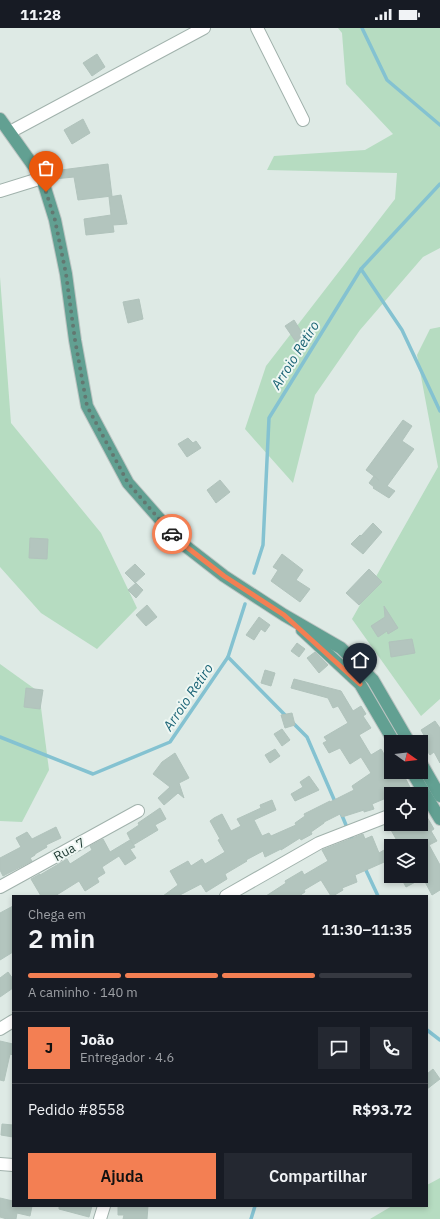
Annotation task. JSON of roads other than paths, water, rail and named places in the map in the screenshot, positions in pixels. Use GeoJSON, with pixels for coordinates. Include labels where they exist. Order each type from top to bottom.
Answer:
{"type":"FeatureCollection","features":[{"type":"Feature","properties":{"kind":"main road"},"geometry":{"type":"LineString","coordinates":[[0,119],[42,178],[55,220],[66,274],[75,340],[87,406],[128,483],[179,541],[224,576],[284,615],[342,648],[373,680],[405,735]]}},
{"type":"Feature","properties":{"kind":"main road"},"geometry":{"type":"LineString","coordinates":[[284,615],[360,684],[390,735]]}},
{"type":"Feature","properties":{"kind":"main road"},"geometry":{"type":"LineString","coordinates":[[418,779],[431,796]]}},
{"type":"Feature","properties":{"kind":"main road"},"geometry":{"type":"LineString","coordinates":[[426,779],[440,819]]}},
{"type":"Feature","properties":{"kind":"street"},"geometry":{"type":"LineString","coordinates":[[10,132],[204,28]]}},
{"type":"Feature","properties":{"kind":"street"},"geometry":{"type":"LineString","coordinates":[[256,28],[303,120]]}},
{"type":"Feature","properties":{"kind":"street"},"geometry":{"type":"LineString","coordinates":[[0,191],[42,178]]}},
{"type":"Feature","properties":{"kind":"street","name":"Rua 7"},"geometry":{"type":"LineString","coordinates":[[0,887],[138,811]]}},
{"type":"Feature","properties":{"kind":"street"},"geometry":{"type":"LineString","coordinates":[[228,895],[319,843],[384,818]]}},
{"type":"Feature","properties":{"kind":"street"},"geometry":{"type":"LineString","coordinates":[[0,1029],[12,1023]]}},
{"type":"Feature","properties":{"kind":"street"},"geometry":{"type":"LineString","coordinates":[[0,1164],[12,1165]]}},
{"type":"Feature","properties":{"kind":"street"},"geometry":{"type":"LineString","coordinates":[[100,1219],[104,1207]]}},
{"type":"Feature","properties":{"kind":"waterway"},"geometry":{"type":"LineString","coordinates":[[362,28],[387,80],[440,125]]}},
{"type":"Feature","properties":{"kind":"waterway","name":"Arroio Retiro"},"geometry":{"type":"LineString","coordinates":[[254,573],[263,545],[269,418],[361,269],[440,184]]}},
{"type":"Feature","properties":{"kind":"waterway"},"geometry":{"type":"LineString","coordinates":[[361,269],[402,330],[440,411]]}},
{"type":"Feature","properties":{"kind":"waterway","name":"Arroio Retiro"},"geometry":{"type":"LineString","coordinates":[[0,737],[93,774],[170,742],[228,657],[245,604]]}},
{"type":"Feature","properties":{"kind":"waterway"},"geometry":{"type":"LineString","coordinates":[[228,657],[288,718]]}},
{"type":"Feature","properties":{"kind":"waterway"},"geometry":{"type":"LineString","coordinates":[[292,722],[307,737],[336,804]]}},
{"type":"Feature","properties":{"kind":"waterway"},"geometry":{"type":"LineString","coordinates":[[341,813],[353,842]]}},
{"type":"Feature","properties":{"kind":"waterway"},"geometry":{"type":"LineString","coordinates":[[364,866],[378,895]]}},
{"type":"Feature","properties":{"kind":"waterway"},"geometry":{"type":"LineString","coordinates":[[428,1031],[440,1040]]}},
{"type":"Feature","properties":{"kind":"waterway"},"geometry":{"type":"LineString","coordinates":[[251,1219],[255,1207]]}}]}
